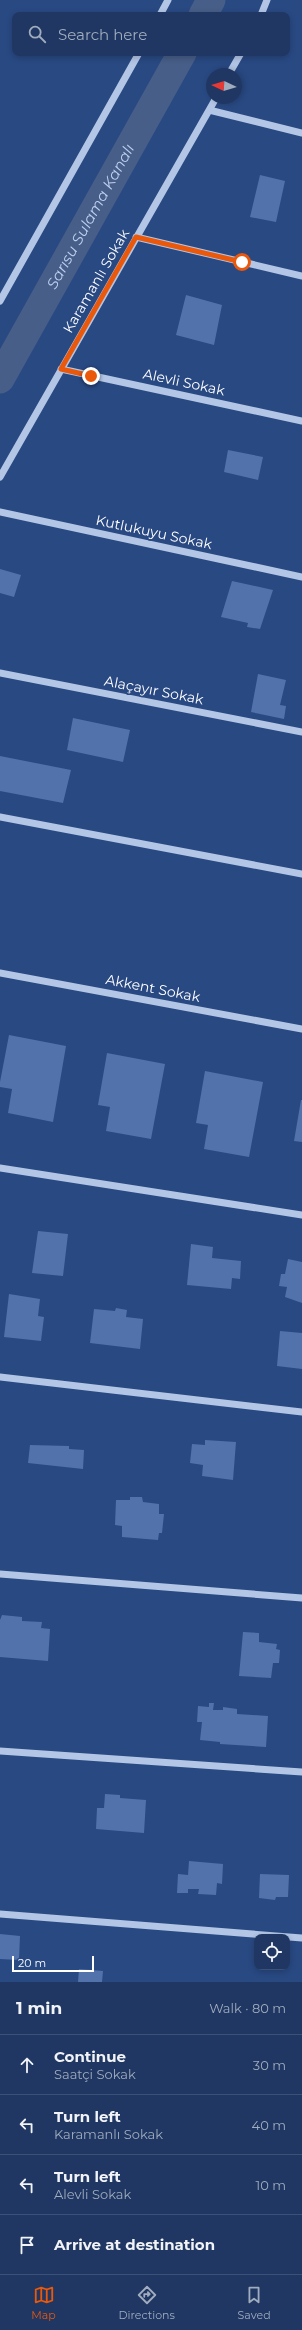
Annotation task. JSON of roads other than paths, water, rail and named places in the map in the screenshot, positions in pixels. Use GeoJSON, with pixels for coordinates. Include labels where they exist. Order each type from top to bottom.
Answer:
{"type":"FeatureCollection","features":[{"type":"Feature","properties":{"kind":"street"},"geometry":{"type":"LineString","coordinates":[[162,12],[168,0]]}},
{"type":"Feature","properties":{"kind":"street"},"geometry":{"type":"LineString","coordinates":[[262,12],[267,0]]}},
{"type":"Feature","properties":{"kind":"street"},"geometry":{"type":"LineString","coordinates":[[0,301],[137,56]]}},
{"type":"Feature","properties":{"kind":"street"},"geometry":{"type":"LineString","coordinates":[[232,68],[239,56]]}},
{"type":"Feature","properties":{"kind":"street","name":"Karamanlı Sokak"},"geometry":{"type":"LineString","coordinates":[[0,477],[212,104]]}},
{"type":"Feature","properties":{"kind":"street"},"geometry":{"type":"LineString","coordinates":[[209,110],[302,133]]}},
{"type":"Feature","properties":{"kind":"street"},"geometry":{"type":"LineString","coordinates":[[136,237],[302,276]]}},
{"type":"Feature","properties":{"kind":"street","name":"Alevli Sokak"},"geometry":{"type":"LineString","coordinates":[[61,369],[302,421]]}},
{"type":"Feature","properties":{"kind":"street","name":"Kutlukuyu Sokak"},"geometry":{"type":"LineString","coordinates":[[0,512],[302,577]]}},
{"type":"Feature","properties":{"kind":"street","name":"Alaçayır Sokak"},"geometry":{"type":"LineString","coordinates":[[0,673],[302,732]]}},
{"type":"Feature","properties":{"kind":"street"},"geometry":{"type":"LineString","coordinates":[[0,816],[302,874]]}},
{"type":"Feature","properties":{"kind":"street","name":"Akkent Sokak"},"geometry":{"type":"LineString","coordinates":[[0,973],[302,1029]]}},
{"type":"Feature","properties":{"kind":"street"},"geometry":{"type":"LineString","coordinates":[[0,1168],[302,1215]]}},
{"type":"Feature","properties":{"kind":"street"},"geometry":{"type":"LineString","coordinates":[[0,1377],[302,1412]]}},
{"type":"Feature","properties":{"kind":"street"},"geometry":{"type":"LineString","coordinates":[[0,1574],[302,1598]]}},
{"type":"Feature","properties":{"kind":"street"},"geometry":{"type":"LineString","coordinates":[[0,1752],[302,1772]]}},
{"type":"Feature","properties":{"kind":"street"},"geometry":{"type":"LineString","coordinates":[[0,1914],[302,1938]]}},
{"type":"Feature","properties":{"kind":"waterway","name":"Sarısu Sulama Kanalı"},"geometry":{"type":"LineString","coordinates":[[205,12],[211,0]]}},
{"type":"Feature","properties":{"kind":"waterway","name":"Sarısu Sulama Kanalı"},"geometry":{"type":"LineString","coordinates":[[0,379],[180,56]]}}]}
